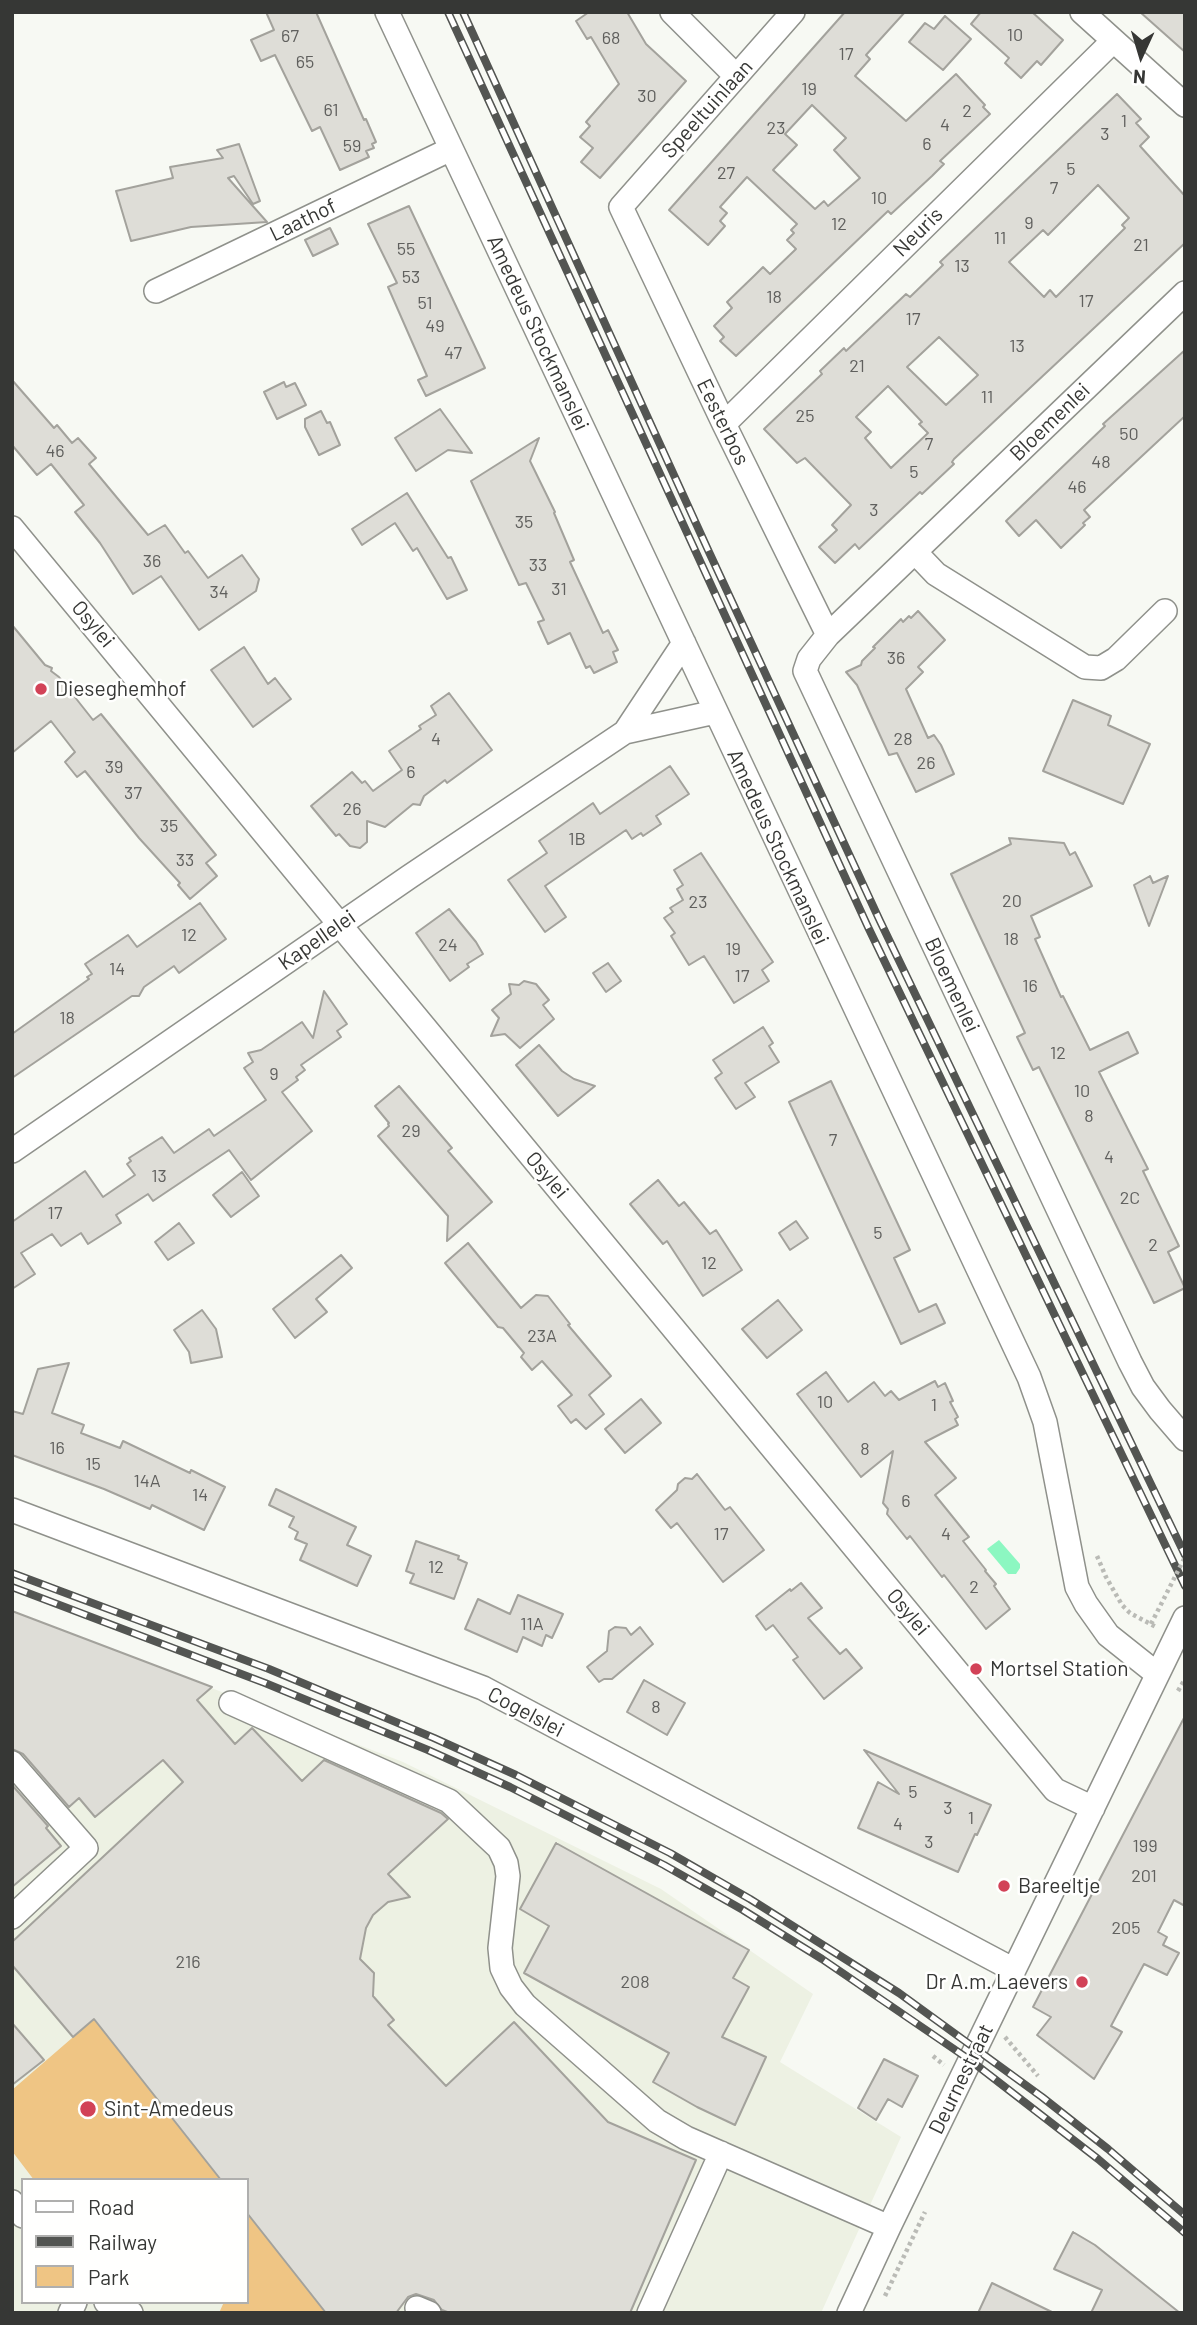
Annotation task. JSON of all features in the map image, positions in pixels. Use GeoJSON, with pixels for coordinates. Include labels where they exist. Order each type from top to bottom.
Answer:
{"type":"FeatureCollection","features":[{"type":"Feature","properties":{"kind":"street","name":"Amedeus Stockmanslei"},"geometry":{"type":"LineString","coordinates":[[387,12],[1029,1377],[1045,1422],[1076,1587],[1108,1635],[1157,1674]]}},
{"type":"Feature","properties":{"kind":"street"},"geometry":{"type":"LineString","coordinates":[[672,12],[736,76]]}},
{"type":"Feature","properties":{"kind":"street","name":"Speeltuinlaan"},"geometry":{"type":"LineString","coordinates":[[621,207],[793,12]]}},
{"type":"Feature","properties":{"kind":"street"},"geometry":{"type":"LineString","coordinates":[[1082,12],[1185,105]]}},
{"type":"Feature","properties":{"kind":"street","name":"Neuris"},"geometry":{"type":"LineString","coordinates":[[723,424],[1113,41]]}},
{"type":"Feature","properties":{"kind":"street","name":"Laathof"},"geometry":{"type":"LineString","coordinates":[[156,291],[451,149]]}},
{"type":"Feature","properties":{"kind":"street","name":"Eesterbos"},"geometry":{"type":"LineString","coordinates":[[621,207],[723,424],[828,635]]}},
{"type":"Feature","properties":{"kind":"street","name":"Bloemenlei"},"geometry":{"type":"LineString","coordinates":[[1185,293],[828,635],[808,659],[806,666],[808,679],[1130,1362],[1143,1387],[1185,1438]]}},
{"type":"Feature","properties":{"kind":"street","name":"Osylei"},"geometry":{"type":"LineString","coordinates":[[12,528],[1055,1790],[1093,1808]]}},
{"type":"Feature","properties":{"kind":"street"},"geometry":{"type":"LineString","coordinates":[[915,552],[936,574],[1085,667],[1101,668],[1116,660],[1165,611]]}},
{"type":"Feature","properties":{"kind":"street","name":"Kapellelei"},"geometry":{"type":"LineString","coordinates":[[625,732],[684,643]]}},
{"type":"Feature","properties":{"kind":"street","name":"Kapellelei"},"geometry":{"type":"LineString","coordinates":[[12,1151],[340,924],[625,732],[715,712]]}},
{"type":"Feature","properties":{"kind":"street","name":"Cogelslei"},"geometry":{"type":"LineString","coordinates":[[12,1510],[483,1688],[1014,1970]]}},
{"type":"Feature","properties":{"kind":"street","name":"Deurnestraat"},"geometry":{"type":"LineString","coordinates":[[849,2313],[1180,1628]]}},
{"type":"Feature","properties":{"kind":"street"},"geometry":{"type":"LineString","coordinates":[[231,1703],[449,1801],[499,1848],[508,1876],[500,1948],[502,1968],[511,1987],[525,2005],[572,2048],[657,2120],[686,2138],[889,2227]]}},
{"type":"Feature","properties":{"kind":"street"},"geometry":{"type":"LineString","coordinates":[[12,1763],[86,1848],[12,1917]]}},
{"type":"Feature","properties":{"kind":"street"},"geometry":{"type":"LineString","coordinates":[[649,2313],[721,2153]]}},
{"type":"Feature","properties":{"kind":"street"},"geometry":{"type":"LineString","coordinates":[[111,2304],[131,2313]]}},
{"type":"Feature","properties":{"kind":"path"},"geometry":{"type":"LineString","coordinates":[[1151,1624],[1185,1557]]}},
{"type":"Feature","properties":{"kind":"path"},"geometry":{"type":"LineString","coordinates":[[988,2026],[1006,2037],[1038,2076]]}},
{"type":"Feature","properties":{"kind":"shaded area"},"geometry":{"type":"Polygon","coordinates":[[[999,1540],[1020,1564],[1016,1574],[1008,1574],[987,1549],[999,1540]]]}},
{"type":"Feature","properties":{"kind":"shaded area"},"geometry":{"type":"Polygon","coordinates":[[[12,1611],[403,1762],[661,1889],[813,1994],[780,2062],[901,2137],[821,2313],[12,2313],[12,1611]]]}},
{"type":"Feature","properties":{"kind":"green space","name":"Sint-Amedeus"},"geometry":{"type":"Polygon","coordinates":[[[94,2019],[219,2178],[32,2178],[12,2151],[12,2090],[94,2019]]]}},
{"type":"Feature","properties":{"kind":"green space"},"geometry":{"type":"Polygon","coordinates":[[[248,2214],[326,2313],[219,2313],[223,2304],[248,2304],[248,2214]]]}},
{"type":"Feature","properties":{"kind":"building"},"geometry":{"type":"Polygon","coordinates":[[[266,12],[316,12],[376,142],[372,144],[374,148],[366,151],[369,157],[340,170],[320,127],[312,131],[275,55],[261,61],[251,40],[274,30],[266,12]]]}},
{"type":"Feature","properties":{"kind":"building"},"geometry":{"type":"Polygon","coordinates":[[[589,12],[627,12],[646,44],[686,81],[600,178],[581,162],[593,148],[580,137],[590,126],[586,122],[619,84],[591,37],[587,39],[576,21],[589,12]]]}},
{"type":"Feature","properties":{"kind":"building"},"geometry":{"type":"Polygon","coordinates":[[[845,12],[905,12],[866,55],[870,59],[855,76],[906,121],[956,74],[990,114],[940,161],[944,164],[932,176],[891,214],[888,211],[736,356],[720,341],[724,337],[714,326],[732,308],[727,302],[763,267],[770,274],[796,249],[787,240],[794,233],[791,230],[797,224],[747,177],[720,207],[727,213],[720,221],[725,226],[708,245],[669,210],[845,12]],[[812,105],[785,134],[797,145],[773,170],[815,209],[824,201],[828,206],[860,178],[834,150],[846,138],[812,105]]]}},
{"type":"Feature","properties":{"kind":"building"},"geometry":{"type":"Polygon","coordinates":[[[981,12],[1032,12],[1063,40],[1041,65],[1037,61],[1021,78],[1005,63],[1009,58],[971,24],[981,12]]]}},
{"type":"Feature","properties":{"kind":"building"},"geometry":{"type":"Polygon","coordinates":[[[1140,12],[1185,12],[1185,52],[1140,12]]]}},
{"type":"Feature","properties":{"kind":"building"},"geometry":{"type":"Polygon","coordinates":[[[945,16],[971,39],[943,70],[909,42],[925,23],[934,29],[945,16]]]}},
{"type":"Feature","properties":{"kind":"building"},"geometry":{"type":"Polygon","coordinates":[[[1117,94],[1141,119],[1136,123],[1149,137],[1140,146],[1185,196],[1185,243],[954,459],[954,464],[922,494],[920,492],[859,549],[855,544],[835,563],[819,547],[837,530],[832,525],[851,505],[805,458],[797,463],[764,429],[822,374],[820,371],[844,348],[846,351],[906,294],[910,297],[943,265],[940,262],[1117,94]],[[1098,185],[1048,235],[1043,230],[1009,262],[1044,297],[1050,290],[1056,297],[1125,228],[1122,225],[1129,218],[1098,185]],[[939,337],[907,367],[946,405],[978,375],[939,337]],[[888,386],[856,417],[871,432],[865,438],[891,468],[928,433],[919,424],[922,422],[888,386]]]}},
{"type":"Feature","properties":{"kind":"building"},"geometry":{"type":"Polygon","coordinates":[[[239,144],[260,201],[253,204],[234,176],[228,178],[267,222],[191,227],[131,241],[116,191],[173,178],[170,167],[223,158],[217,150],[239,144]]]}},
{"type":"Feature","properties":{"kind":"building"},"geometry":{"type":"Polygon","coordinates":[[[409,206],[485,368],[426,396],[418,380],[427,376],[388,287],[397,283],[368,224],[409,206]]]}},
{"type":"Feature","properties":{"kind":"building"},"geometry":{"type":"Polygon","coordinates":[[[330,228],[338,244],[313,256],[305,240],[330,228]]]}},
{"type":"Feature","properties":{"kind":"building"},"geometry":{"type":"Polygon","coordinates":[[[1185,350],[1185,416],[1084,510],[1090,517],[1061,548],[1036,520],[1019,536],[1006,521],[1105,426],[1103,424],[1185,350]]]}},
{"type":"Feature","properties":{"kind":"building"},"geometry":{"type":"Polygon","coordinates":[[[12,380],[54,428],[57,425],[72,443],[78,438],[96,458],[89,464],[148,535],[165,525],[185,553],[188,551],[208,578],[242,555],[259,579],[256,591],[199,630],[161,576],[133,594],[100,543],[75,512],[84,505],[51,464],[37,475],[12,445],[12,380]]]}},
{"type":"Feature","properties":{"kind":"building"},"geometry":{"type":"Polygon","coordinates":[[[284,382],[286,387],[295,383],[306,405],[277,419],[264,392],[284,382]]]}},
{"type":"Feature","properties":{"kind":"building"},"geometry":{"type":"Polygon","coordinates":[[[440,409],[472,453],[448,450],[416,471],[395,438],[440,409]]]}},
{"type":"Feature","properties":{"kind":"building"},"geometry":{"type":"Polygon","coordinates":[[[321,411],[327,423],[330,422],[340,445],[319,455],[305,427],[305,419],[321,411]]]}},
{"type":"Feature","properties":{"kind":"building"},"geometry":{"type":"Polygon","coordinates":[[[539,438],[530,461],[555,512],[574,560],[570,562],[596,618],[603,633],[608,630],[618,650],[613,652],[617,662],[594,673],[590,666],[586,668],[570,633],[548,644],[538,622],[544,620],[526,583],[519,585],[471,481],[539,438]]]}},
{"type":"Feature","properties":{"kind":"building"},"geometry":{"type":"Polygon","coordinates":[[[407,493],[448,558],[451,557],[467,590],[447,599],[417,548],[413,551],[395,523],[362,545],[352,529],[407,493]]]}},
{"type":"Feature","properties":{"kind":"building"},"geometry":{"type":"Polygon","coordinates":[[[918,611],[945,640],[918,667],[923,672],[906,689],[928,738],[934,735],[954,774],[916,792],[897,753],[889,755],[857,685],[846,672],[861,665],[875,648],[873,647],[901,619],[903,622],[918,611]]]}},
{"type":"Feature","properties":{"kind":"building"},"geometry":{"type":"Polygon","coordinates":[[[12,625],[45,665],[52,668],[51,671],[59,677],[93,720],[101,714],[216,855],[206,863],[217,876],[190,899],[178,885],[180,883],[139,838],[85,771],[77,777],[65,762],[75,752],[51,721],[12,753],[12,625]]]}},
{"type":"Feature","properties":{"kind":"building"},"geometry":{"type":"Polygon","coordinates":[[[244,647],[268,684],[275,678],[291,699],[253,727],[211,670],[244,647]]]}},
{"type":"Feature","properties":{"kind":"building"},"geometry":{"type":"Polygon","coordinates":[[[449,693],[492,750],[447,783],[445,780],[424,796],[420,805],[413,804],[385,827],[367,821],[367,842],[360,848],[350,846],[339,834],[336,836],[311,806],[352,772],[373,791],[402,770],[389,751],[436,715],[431,706],[449,693]]]}},
{"type":"Feature","properties":{"kind":"building"},"geometry":{"type":"Polygon","coordinates":[[[1073,700],[1111,716],[1108,725],[1150,744],[1123,804],[1043,771],[1073,700]]]}},
{"type":"Feature","properties":{"kind":"building"},"geometry":{"type":"Polygon","coordinates":[[[670,766],[689,794],[656,816],[661,824],[643,836],[641,833],[632,839],[626,830],[545,886],[566,917],[545,932],[508,880],[547,853],[539,841],[593,803],[600,814],[670,766]]]}},
{"type":"Feature","properties":{"kind":"building"},"geometry":{"type":"Polygon","coordinates":[[[1009,838],[1064,843],[1070,855],[1075,852],[1092,886],[1031,916],[1040,937],[1035,939],[1061,997],[1063,996],[1090,1050],[1128,1032],[1138,1053],[1099,1072],[1148,1169],[1143,1171],[1179,1246],[1168,1252],[1185,1288],[1154,1303],[1039,1067],[1033,1070],[1017,1037],[1025,1033],[951,874],[1011,844],[1009,838]]]}},
{"type":"Feature","properties":{"kind":"building"},"geometry":{"type":"Polygon","coordinates":[[[701,853],[773,962],[762,970],[769,981],[734,1003],[704,956],[689,965],[671,936],[675,933],[664,918],[673,912],[670,908],[683,900],[677,889],[683,885],[674,870],[701,853]]]}},
{"type":"Feature","properties":{"kind":"building"},"geometry":{"type":"Polygon","coordinates":[[[1150,876],[1153,883],[1168,876],[1149,926],[1134,885],[1150,876]]]}},
{"type":"Feature","properties":{"kind":"building"},"geometry":{"type":"Polygon","coordinates":[[[200,903],[226,939],[179,973],[174,966],[144,987],[139,996],[132,996],[12,1078],[12,1034],[89,979],[87,977],[92,974],[85,964],[128,935],[137,947],[200,903]]]}},
{"type":"Feature","properties":{"kind":"building"},"geometry":{"type":"Polygon","coordinates":[[[449,909],[483,954],[467,964],[469,967],[450,981],[416,933],[449,909]]]}},
{"type":"Feature","properties":{"kind":"building"},"geometry":{"type":"Polygon","coordinates":[[[608,963],[621,981],[606,992],[593,973],[608,963]]]}},
{"type":"Feature","properties":{"kind":"building"},"geometry":{"type":"Polygon","coordinates":[[[524,981],[536,984],[549,1000],[543,1005],[554,1019],[520,1048],[505,1034],[491,1036],[499,1018],[492,1010],[511,994],[509,984],[519,985],[524,981]]]}},
{"type":"Feature","properties":{"kind":"building"},"geometry":{"type":"Polygon","coordinates":[[[324,991],[347,1024],[337,1031],[341,1037],[301,1065],[305,1070],[296,1077],[298,1080],[282,1092],[312,1131],[251,1180],[229,1150],[153,1201],[148,1194],[116,1215],[121,1223],[88,1244],[81,1233],[61,1246],[52,1234],[21,1253],[35,1274],[12,1289],[12,1222],[85,1171],[103,1197],[135,1175],[127,1164],[131,1161],[129,1158],[162,1137],[174,1153],[209,1129],[214,1136],[266,1100],[244,1068],[253,1062],[248,1053],[261,1050],[302,1022],[313,1038],[324,991]]]}},
{"type":"Feature","properties":{"kind":"building"},"geometry":{"type":"Polygon","coordinates":[[[763,1027],[773,1043],[769,1046],[779,1062],[745,1083],[755,1097],[736,1109],[715,1078],[722,1073],[713,1060],[763,1027]]]}},
{"type":"Feature","properties":{"kind":"building"},"geometry":{"type":"Polygon","coordinates":[[[539,1045],[562,1071],[574,1079],[595,1086],[558,1116],[516,1065],[539,1045]]]}},
{"type":"Feature","properties":{"kind":"building"},"geometry":{"type":"Polygon","coordinates":[[[831,1081],[910,1250],[894,1258],[919,1312],[936,1304],[945,1323],[901,1344],[789,1102],[831,1081]]]}},
{"type":"Feature","properties":{"kind":"building"},"geometry":{"type":"Polygon","coordinates":[[[399,1086],[452,1148],[448,1151],[492,1202],[447,1241],[448,1216],[378,1136],[389,1123],[375,1106],[399,1086]]]}},
{"type":"Feature","properties":{"kind":"building"},"geometry":{"type":"Polygon","coordinates":[[[242,1172],[259,1196],[231,1217],[213,1195],[242,1172]]]}},
{"type":"Feature","properties":{"kind":"building"},"geometry":{"type":"Polygon","coordinates":[[[658,1180],[679,1206],[684,1202],[710,1234],[716,1230],[742,1270],[703,1296],[667,1241],[663,1244],[630,1204],[658,1180]]]}},
{"type":"Feature","properties":{"kind":"building"},"geometry":{"type":"Polygon","coordinates":[[[796,1221],[808,1238],[790,1250],[779,1233],[796,1221]]]}},
{"type":"Feature","properties":{"kind":"building"},"geometry":{"type":"Polygon","coordinates":[[[179,1223],[194,1243],[168,1260],[155,1242],[179,1223]]]}},
{"type":"Feature","properties":{"kind":"building"},"geometry":{"type":"Polygon","coordinates":[[[468,1243],[521,1308],[536,1295],[548,1296],[570,1324],[568,1325],[611,1376],[589,1395],[604,1414],[586,1429],[576,1419],[571,1423],[558,1406],[572,1395],[542,1361],[532,1370],[521,1357],[524,1353],[503,1328],[498,1327],[445,1263],[468,1243]]]}},
{"type":"Feature","properties":{"kind":"building"},"geometry":{"type":"Polygon","coordinates":[[[341,1255],[352,1268],[316,1299],[327,1312],[295,1338],[273,1309],[341,1255]]]}},
{"type":"Feature","properties":{"kind":"building"},"geometry":{"type":"Polygon","coordinates":[[[778,1300],[802,1330],[767,1358],[742,1329],[778,1300]]]}},
{"type":"Feature","properties":{"kind":"building"},"geometry":{"type":"Polygon","coordinates":[[[202,1310],[216,1329],[222,1357],[191,1363],[189,1352],[174,1330],[202,1310]]]}},
{"type":"Feature","properties":{"kind":"building"},"geometry":{"type":"Polygon","coordinates":[[[69,1363],[52,1413],[84,1425],[81,1433],[120,1448],[123,1441],[225,1487],[204,1530],[152,1505],[150,1509],[12,1455],[12,1411],[23,1414],[38,1369],[69,1363]]]}},
{"type":"Feature","properties":{"kind":"building"},"geometry":{"type":"Polygon","coordinates":[[[826,1372],[848,1402],[874,1382],[885,1396],[891,1391],[899,1400],[935,1381],[938,1387],[945,1383],[953,1401],[950,1402],[958,1417],[955,1419],[958,1425],[925,1442],[956,1478],[935,1495],[969,1537],[963,1541],[996,1584],[994,1586],[1010,1609],[986,1629],[944,1575],[942,1577],[910,1536],[907,1539],[887,1514],[888,1509],[883,1503],[893,1451],[861,1477],[797,1394],[826,1372]]]}},
{"type":"Feature","properties":{"kind":"building"},"geometry":{"type":"Polygon","coordinates":[[[641,1399],[661,1423],[625,1453],[605,1429],[641,1399]]]}},
{"type":"Feature","properties":{"kind":"building"},"geometry":{"type":"Polygon","coordinates":[[[697,1474],[725,1510],[730,1507],[764,1550],[723,1582],[677,1523],[671,1528],[656,1510],[677,1490],[678,1484],[697,1474]]]}},
{"type":"Feature","properties":{"kind":"building"},"geometry":{"type":"Polygon","coordinates":[[[276,1489],[356,1527],[347,1545],[371,1556],[357,1586],[300,1560],[307,1544],[295,1539],[298,1532],[289,1527],[294,1517],[269,1505],[276,1489]]]}},
{"type":"Feature","properties":{"kind":"building"},"geometry":{"type":"Polygon","coordinates":[[[416,1541],[459,1556],[458,1559],[467,1563],[454,1599],[410,1583],[414,1574],[406,1571],[416,1541]]]}},
{"type":"Feature","properties":{"kind":"building"},"geometry":{"type":"Polygon","coordinates":[[[801,1583],[822,1608],[808,1618],[840,1654],[846,1649],[862,1668],[824,1699],[793,1660],[798,1657],[773,1625],[766,1630],[756,1616],[801,1583]]]}},
{"type":"Feature","properties":{"kind":"building"},"geometry":{"type":"Polygon","coordinates":[[[518,1595],[563,1614],[552,1638],[546,1635],[542,1646],[523,1637],[517,1652],[465,1629],[478,1599],[510,1614],[518,1595]]]}},
{"type":"Feature","properties":{"kind":"building"},"geometry":{"type":"Polygon","coordinates":[[[12,1611],[212,1687],[197,1700],[235,1744],[252,1728],[302,1781],[324,1760],[441,1813],[448,1819],[388,1874],[410,1897],[388,1902],[373,1915],[366,1928],[360,1959],[374,1973],[373,1996],[394,2020],[388,2025],[446,2086],[514,2022],[608,2122],[696,2160],[630,2313],[450,2313],[442,2310],[434,2300],[416,2294],[408,2297],[396,2313],[326,2313],[248,2214],[248,2178],[219,2178],[94,2019],[73,2037],[12,1965],[12,1942],[183,1782],[163,1760],[95,1817],[79,1798],[69,1807],[23,1754],[12,1749],[12,1611]]]}},
{"type":"Feature","properties":{"kind":"building"},"geometry":{"type":"Polygon","coordinates":[[[615,1627],[626,1628],[631,1635],[640,1627],[653,1644],[612,1679],[599,1682],[587,1667],[607,1651],[609,1631],[615,1627]]]}},
{"type":"Feature","properties":{"kind":"building"},"geometry":{"type":"Polygon","coordinates":[[[644,1680],[685,1703],[667,1735],[627,1712],[644,1680]]]}},
{"type":"Feature","properties":{"kind":"building"},"geometry":{"type":"Polygon","coordinates":[[[1185,1716],[1185,1906],[1174,1900],[1158,1932],[1167,1937],[1163,1945],[1179,1953],[1167,1975],[1144,1964],[1111,2026],[1122,2032],[1094,2079],[1037,2035],[1051,2017],[1033,2007],[1185,1716]]]}},
{"type":"Feature","properties":{"kind":"building"},"geometry":{"type":"Polygon","coordinates":[[[864,1750],[991,1805],[958,1872],[858,1828],[878,1782],[899,1794],[864,1750]]]}},
{"type":"Feature","properties":{"kind":"building"},"geometry":{"type":"Polygon","coordinates":[[[12,1785],[48,1826],[46,1828],[61,1846],[12,1887],[12,1785]]]}},
{"type":"Feature","properties":{"kind":"building"},"geometry":{"type":"Polygon","coordinates":[[[556,1843],[749,1950],[733,1978],[749,1987],[722,2037],[766,2057],[735,2125],[653,2082],[669,2053],[524,1973],[549,1926],[520,1909],[556,1843]]]}},
{"type":"Feature","properties":{"kind":"building"},"geometry":{"type":"Polygon","coordinates":[[[12,2023],[44,2060],[12,2085],[12,2023]]]}},
{"type":"Feature","properties":{"kind":"building"},"geometry":{"type":"Polygon","coordinates":[[[884,2059],[918,2076],[902,2107],[888,2099],[876,2120],[858,2108],[884,2059]]]}},
{"type":"Feature","properties":{"kind":"building"},"geometry":{"type":"Polygon","coordinates":[[[1073,2232],[1095,2245],[1180,2313],[1091,2313],[1102,2290],[1054,2269],[1073,2232]]]}},
{"type":"Feature","properties":{"kind":"building"},"geometry":{"type":"Polygon","coordinates":[[[992,2283],[1054,2313],[978,2313],[992,2283]]]}},
{"type":"Feature","properties":{"kind":"railway"},"geometry":{"type":"LineString","coordinates":[[448,12],[868,927],[1185,1586]]}},
{"type":"Feature","properties":{"kind":"railway"},"geometry":{"type":"LineString","coordinates":[[463,12],[880,921],[1185,1555]]}},
{"type":"Feature","properties":{"kind":"railway"},"geometry":{"type":"LineString","coordinates":[[12,1573],[269,1669],[434,1738],[516,1775],[670,1853],[750,1899],[899,1993],[1042,2097],[1185,2215]]}},
{"type":"Feature","properties":{"kind":"railway"},"geometry":{"type":"LineString","coordinates":[[12,1587],[265,1683],[428,1750],[510,1787],[664,1865],[822,1959],[970,2060],[1098,2159],[1185,2233]]}},
{"type":"Feature","properties":{"kind":"place","name":"Dieseghemhof"},"geometry":{"type":"Point","coordinates":[41,689]}},
{"type":"Feature","properties":{"kind":"place","name":"Mortsel Station"},"geometry":{"type":"Point","coordinates":[976,1669]}},
{"type":"Feature","properties":{"kind":"place","name":"Bareeltje"},"geometry":{"type":"Point","coordinates":[1004,1886]}},
{"type":"Feature","properties":{"kind":"place","name":"Dr A.m. Laevers"},"geometry":{"type":"Point","coordinates":[1082,1982]}},
{"type":"Feature","properties":{"kind":"place","name":"Sint-Amedeus"},"geometry":{"type":"Point","coordinates":[88,2109]}}]}
